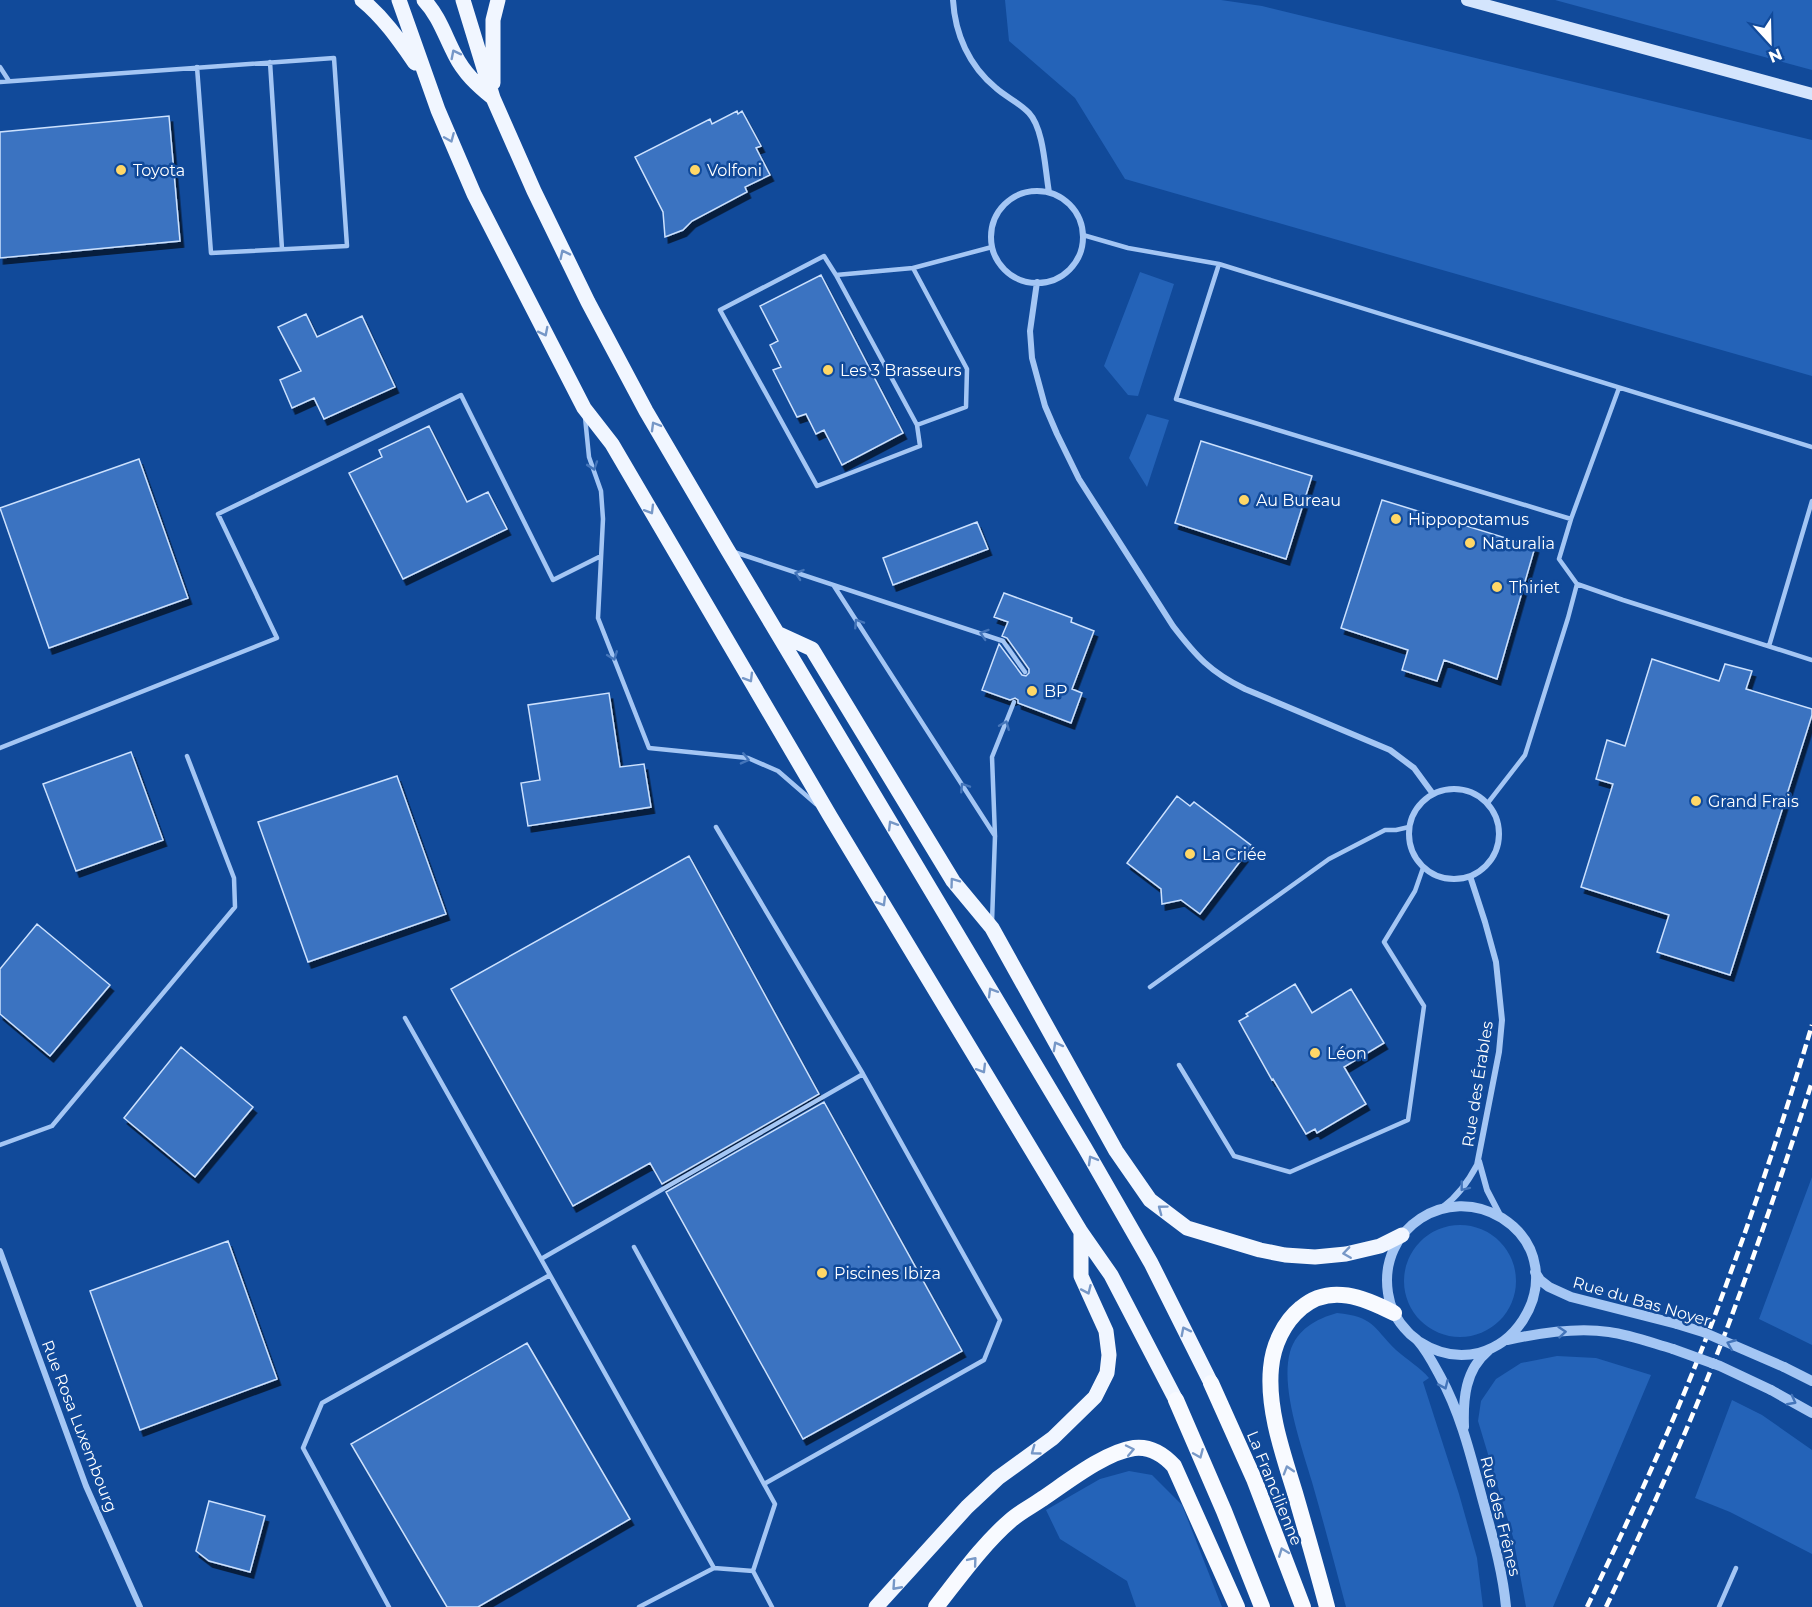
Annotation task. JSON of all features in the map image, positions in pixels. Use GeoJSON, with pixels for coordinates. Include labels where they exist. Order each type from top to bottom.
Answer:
{"type":"FeatureCollection","features":[{"type":"Feature","properties":{"kind":"highway"},"geometry":{"type":"LineString","coordinates":[[1327,1607],[1280,1445],[1271,1367],[1286,1324],[1305,1304],[1314,1299],[1323,1296],[1345,1295],[1360,1298],[1395,1313]]}},
{"type":"Feature","properties":{"kind":"highway","name":"La Francilienne"},"geometry":{"type":"LineString","coordinates":[[1211,1383],[1254,1479],[1303,1607]]}},
{"type":"Feature","properties":{"kind":"highway"},"geometry":{"type":"LineString","coordinates":[[1176,1400],[1262,1607]]}},
{"type":"Feature","properties":{"kind":"highway"},"geometry":{"type":"LineString","coordinates":[[936,1607],[974,1559],[1012,1520],[1106,1458],[1124,1450],[1136,1448],[1149,1449],[1161,1454],[1174,1466],[1237,1607]]}},
{"type":"Feature","properties":{"kind":"main road"},"geometry":{"type":"LineString","coordinates":[[362,0],[377,12],[394,32],[429,83]]}},
{"type":"Feature","properties":{"kind":"main road"},"geometry":{"type":"LineString","coordinates":[[399,0],[438,110],[474,194],[584,408],[612,444],[830,816],[1081,1233],[1111,1275],[1176,1400]]}},
{"type":"Feature","properties":{"kind":"main road"},"geometry":{"type":"LineString","coordinates":[[424,0],[445,30],[455,56],[472,81],[493,98]]}},
{"type":"Feature","properties":{"kind":"main road"},"geometry":{"type":"LineString","coordinates":[[463,0],[493,98],[534,191],[588,302],[646,411],[1085,1148],[1151,1263],[1211,1383]]}},
{"type":"Feature","properties":{"kind":"main road"},"geometry":{"type":"LineString","coordinates":[[493,98],[493,20],[498,0]]}},
{"type":"Feature","properties":{"kind":"main road"},"geometry":{"type":"LineString","coordinates":[[1467,0],[1812,94]]}},
{"type":"Feature","properties":{"kind":"main road"},"geometry":{"type":"LineString","coordinates":[[777,633],[812,649],[953,881],[992,928],[1116,1151],[1150,1200],[1187,1228],[1284,1255],[1315,1257],[1346,1254],[1380,1246],[1402,1235]]}},
{"type":"Feature","properties":{"kind":"main road"},"geometry":{"type":"LineString","coordinates":[[876,1607],[967,1507],[998,1478],[1053,1438],[1095,1396],[1107,1373],[1109,1355],[1106,1331],[1081,1276],[1081,1233]]}},
{"type":"Feature","properties":{"kind":"street"},"geometry":{"type":"LineString","coordinates":[[953,0],[963,46],[981,72],[995,87],[1030,113],[1041,134],[1049,192]]}},
{"type":"Feature","properties":{"kind":"street"},"geometry":{"type":"LineString","coordinates":[[1034,191],[1049,192],[1062,198],[1073,208],[1080,221],[1083,235],[1081,249],[1075,262],[1065,273],[1052,280],[1037,282],[1022,280],[1008,273],[998,261],[992,247],[991,230],[996,216],[1006,203],[1018,194],[1034,191]]}},
{"type":"Feature","properties":{"kind":"street"},"geometry":{"type":"LineString","coordinates":[[1037,282],[1030,331],[1032,358],[1057,434],[1079,479],[1187,645],[1222,678],[1389,750],[1414,768],[1433,794]]}},
{"type":"Feature","properties":{"kind":"street"},"geometry":{"type":"LineString","coordinates":[[1447,789],[1462,790],[1475,795],[1487,804],[1495,816],[1498,830],[1497,844],[1492,858],[1482,869],[1470,876],[1458,879],[1445,878],[1423,868],[1414,856],[1409,842],[1409,827],[1413,814],[1422,802],[1433,794],[1447,789]]}},
{"type":"Feature","properties":{"kind":"street","name":"Rue des Érables"},"geometry":{"type":"LineString","coordinates":[[1439,1209],[1458,1194],[1469,1180],[1479,1157],[1499,1052],[1502,1020],[1497,962],[1470,876]]}},
{"type":"Feature","properties":{"kind":"street","name":"Rue des Érables"},"geometry":{"type":"LineString","coordinates":[[1479,1157],[1487,1190],[1501,1217]]}},
{"type":"Feature","properties":{"kind":"street"},"geometry":{"type":"LineString","coordinates":[[1457,1206],[1475,1207],[1493,1212],[1521,1235],[1530,1251],[1535,1272],[1534,1296],[1517,1329],[1492,1348],[1470,1354],[1452,1354],[1434,1350],[1418,1341],[1404,1328],[1388,1296],[1388,1268],[1392,1251],[1402,1235],[1415,1222],[1439,1209],[1457,1206]]}},
{"type":"Feature","properties":{"kind":"street","name":"Rue Rosa Luxembourg"},"geometry":{"type":"LineString","coordinates":[[0,1251],[86,1485],[140,1607]]}},
{"type":"Feature","properties":{"kind":"street","name":"Rue du Bas Noyer"},"geometry":{"type":"LineString","coordinates":[[1535,1272],[1540,1280],[1549,1287],[1571,1297],[1677,1324],[1713,1336],[1812,1381]]}},
{"type":"Feature","properties":{"kind":"street"},"geometry":{"type":"LineString","coordinates":[[1504,1341],[1528,1336],[1588,1331],[1609,1332],[1673,1349],[1719,1366],[1771,1390],[1812,1413]]}},
{"type":"Feature","properties":{"kind":"street","name":"Rue des Frênes"},"geometry":{"type":"LineString","coordinates":[[1418,1341],[1440,1376],[1464,1433],[1496,1551],[1506,1607]]}},
{"type":"Feature","properties":{"kind":"street","name":"Rue des Frênes"},"geometry":{"type":"LineString","coordinates":[[1464,1433],[1464,1409],[1469,1378],[1478,1361],[1492,1348]]}},
{"type":"Feature","properties":{"kind":"lane"},"geometry":{"type":"LineString","coordinates":[[0,82],[197,67],[334,58],[347,246],[211,253],[197,67]]}},
{"type":"Feature","properties":{"kind":"lane"},"geometry":{"type":"LineString","coordinates":[[270,62],[282,249]]}},
{"type":"Feature","properties":{"kind":"lane"},"geometry":{"type":"LineString","coordinates":[[0,67],[9,81]]}},
{"type":"Feature","properties":{"kind":"lane"},"geometry":{"type":"LineString","coordinates":[[1083,235],[1128,248],[1219,264],[1812,447]]}},
{"type":"Feature","properties":{"kind":"lane"},"geometry":{"type":"LineString","coordinates":[[837,275],[913,268],[992,247]]}},
{"type":"Feature","properties":{"kind":"lane"},"geometry":{"type":"LineString","coordinates":[[824,256],[837,275],[917,425],[920,446],[817,486],[720,310],[824,256]]}},
{"type":"Feature","properties":{"kind":"lane"},"geometry":{"type":"LineString","coordinates":[[1219,264],[1176,399],[1571,519]]}},
{"type":"Feature","properties":{"kind":"lane"},"geometry":{"type":"LineString","coordinates":[[913,268],[966,369],[966,407],[917,425]]}},
{"type":"Feature","properties":{"kind":"lane"},"geometry":{"type":"LineString","coordinates":[[1619,388],[1571,519],[1559,559],[1577,584],[1812,660]]}},
{"type":"Feature","properties":{"kind":"lane"},"geometry":{"type":"LineString","coordinates":[[0,747],[278,638],[218,514],[461,395],[553,580],[601,556]]}},
{"type":"Feature","properties":{"kind":"lane"},"geometry":{"type":"LineString","coordinates":[[584,408],[589,457],[601,491],[603,519],[598,618],[649,748],[748,758],[778,771],[830,816]]}},
{"type":"Feature","properties":{"kind":"lane"},"geometry":{"type":"LineString","coordinates":[[1768,646],[1812,501]]}},
{"type":"Feature","properties":{"kind":"lane"},"geometry":{"type":"LineString","coordinates":[[727,549],[1003,641],[1025,672]]}},
{"type":"Feature","properties":{"kind":"lane"},"geometry":{"type":"LineString","coordinates":[[1487,804],[1525,755],[1577,584]]}},
{"type":"Feature","properties":{"kind":"lane"},"geometry":{"type":"LineString","coordinates":[[834,586],[995,836]]}},
{"type":"Feature","properties":{"kind":"lane"},"geometry":{"type":"LineString","coordinates":[[992,928],[995,836],[992,757],[1014,702]]}},
{"type":"Feature","properties":{"kind":"lane"},"geometry":{"type":"LineString","coordinates":[[0,1145],[52,1126],[235,907],[234,878],[187,756]]}},
{"type":"Feature","properties":{"kind":"lane"},"geometry":{"type":"LineString","coordinates":[[716,827],[863,1074],[1000,1320],[984,1360],[764,1484]]}},
{"type":"Feature","properties":{"kind":"lane"},"geometry":{"type":"LineString","coordinates":[[1150,987],[1329,859],[1385,830],[1409,827]]}},
{"type":"Feature","properties":{"kind":"lane"},"geometry":{"type":"LineString","coordinates":[[1179,1065],[1234,1156],[1290,1172],[1408,1120],[1424,1006],[1384,942],[1414,891],[1423,868]]}},
{"type":"Feature","properties":{"kind":"lane"},"geometry":{"type":"LineString","coordinates":[[405,1018],[714,1568]]}},
{"type":"Feature","properties":{"kind":"lane"},"geometry":{"type":"LineString","coordinates":[[541,1259],[863,1074]]}},
{"type":"Feature","properties":{"kind":"lane"},"geometry":{"type":"LineString","coordinates":[[634,1247],[775,1504],[753,1571],[772,1607]]}},
{"type":"Feature","properties":{"kind":"lane"},"geometry":{"type":"LineString","coordinates":[[389,1607],[303,1448],[322,1404],[550,1275]]}},
{"type":"Feature","properties":{"kind":"lane"},"geometry":{"type":"LineString","coordinates":[[639,1607],[714,1568],[753,1571]]}},
{"type":"Feature","properties":{"kind":"lane"},"geometry":{"type":"LineString","coordinates":[[1719,1607],[1736,1568]]}},
{"type":"Feature","properties":{"kind":"shaded area"},"geometry":{"type":"Polygon","coordinates":[[[1005,0],[1221,0],[1262,6],[1812,140],[1812,376],[1125,179],[1075,98],[1009,41],[1005,0]]]}},
{"type":"Feature","properties":{"kind":"shaded area"},"geometry":{"type":"Polygon","coordinates":[[[1555,0],[1812,0],[1812,70],[1555,0]]]}},
{"type":"Feature","properties":{"kind":"shaded area"},"geometry":{"type":"Polygon","coordinates":[[[1140,272],[1174,284],[1138,396],[1128,395],[1104,366],[1140,272]]]}},
{"type":"Feature","properties":{"kind":"shaded area"},"geometry":{"type":"Polygon","coordinates":[[[1147,414],[1169,420],[1147,487],[1129,458],[1147,414]]]}},
{"type":"Feature","properties":{"kind":"shaded area"},"geometry":{"type":"Polygon","coordinates":[[[1812,1177],[1812,1345],[1759,1319],[1812,1177]]]}},
{"type":"Feature","properties":{"kind":"shaded area"},"geometry":{"type":"Polygon","coordinates":[[[1460,1225],[1482,1229],[1500,1241],[1512,1259],[1516,1281],[1512,1303],[1500,1321],[1482,1333],[1460,1337],[1438,1333],[1420,1321],[1408,1303],[1404,1281],[1408,1259],[1420,1241],[1438,1229],[1460,1225]]]}},
{"type":"Feature","properties":{"kind":"shaded area"},"geometry":{"type":"Polygon","coordinates":[[[1337,1313],[1366,1320],[1429,1378],[1423,1382],[1477,1558],[1483,1607],[1346,1607],[1298,1435],[1288,1383],[1290,1352],[1297,1337],[1308,1326],[1337,1313]]]}},
{"type":"Feature","properties":{"kind":"shaded area"},"geometry":{"type":"Polygon","coordinates":[[[1557,1356],[1596,1358],[1651,1375],[1553,1607],[1526,1607],[1513,1537],[1478,1421],[1481,1401],[1496,1379],[1521,1363],[1557,1356]]]}},
{"type":"Feature","properties":{"kind":"shaded area"},"geometry":{"type":"Polygon","coordinates":[[[1732,1400],[1762,1415],[1812,1450],[1812,1554],[1730,1512],[1695,1498],[1732,1400]]]}},
{"type":"Feature","properties":{"kind":"shaded area"},"geometry":{"type":"Polygon","coordinates":[[[1129,1471],[1152,1475],[1182,1505],[1222,1607],[1136,1607],[1127,1581],[1060,1539],[1046,1510],[1100,1479],[1129,1471]]]}},
{"type":"Feature","properties":{"kind":"building"},"geometry":{"type":"Polygon","coordinates":[[[737,111],[738,114],[742,111],[761,146],[756,148],[770,175],[745,187],[747,192],[692,221],[683,230],[665,237],[663,212],[635,157],[710,119],[712,124],[737,111]]]}},
{"type":"Feature","properties":{"kind":"building"},"geometry":{"type":"Polygon","coordinates":[[[169,116],[180,241],[0,258],[0,132],[169,116]]]}},
{"type":"Feature","properties":{"kind":"building","name":"Les 3 Brasseurs"},"geometry":{"type":"Polygon","coordinates":[[[821,275],[903,433],[842,465],[824,430],[816,434],[806,414],[797,417],[773,370],[781,367],[770,345],[778,341],[760,306],[821,275]]]}},
{"type":"Feature","properties":{"kind":"building"},"geometry":{"type":"Polygon","coordinates":[[[306,314],[317,337],[362,316],[395,387],[324,419],[314,398],[292,408],[280,380],[301,371],[278,327],[306,314]]]}},
{"type":"Feature","properties":{"kind":"building"},"geometry":{"type":"Polygon","coordinates":[[[429,426],[467,502],[488,492],[507,529],[403,579],[349,473],[382,457],[379,450],[429,426]]]}},
{"type":"Feature","properties":{"kind":"building","name":"Au Bureau"},"geometry":{"type":"Polygon","coordinates":[[[1201,441],[1312,476],[1286,559],[1175,523],[1201,441]]]}},
{"type":"Feature","properties":{"kind":"building"},"geometry":{"type":"Polygon","coordinates":[[[139,459],[188,598],[49,648],[0,508],[139,459]]]}},
{"type":"Feature","properties":{"kind":"building"},"geometry":{"type":"Polygon","coordinates":[[[1382,500],[1535,547],[1497,679],[1444,660],[1437,681],[1402,670],[1408,650],[1341,628],[1382,500]]]}},
{"type":"Feature","properties":{"kind":"building"},"geometry":{"type":"Polygon","coordinates":[[[977,522],[988,549],[893,585],[883,558],[977,522]]]}},
{"type":"Feature","properties":{"kind":"building"},"geometry":{"type":"Polygon","coordinates":[[[1004,593],[1072,618],[1071,622],[1094,631],[1072,689],[1082,693],[1071,723],[1018,703],[1015,698],[1010,700],[982,690],[999,644],[1022,675],[1026,676],[1029,673],[1029,669],[1007,638],[1002,636],[1008,622],[994,617],[1004,593]]]}},
{"type":"Feature","properties":{"kind":"building","name":"Grand Frais"},"geometry":{"type":"Polygon","coordinates":[[[1652,659],[1719,681],[1725,664],[1752,671],[1746,689],[1812,709],[1730,975],[1657,952],[1669,915],[1581,887],[1613,784],[1596,779],[1607,740],[1625,746],[1652,659]]]}},
{"type":"Feature","properties":{"kind":"building"},"geometry":{"type":"Polygon","coordinates":[[[609,693],[620,767],[644,764],[651,807],[528,826],[521,783],[540,780],[528,705],[609,693]]]}},
{"type":"Feature","properties":{"kind":"building"},"geometry":{"type":"Polygon","coordinates":[[[131,752],[163,840],[76,871],[43,784],[131,752]]]}},
{"type":"Feature","properties":{"kind":"building"},"geometry":{"type":"Polygon","coordinates":[[[397,776],[446,914],[308,962],[258,822],[397,776]]]}},
{"type":"Feature","properties":{"kind":"building","name":"La Criée"},"geometry":{"type":"Polygon","coordinates":[[[1177,796],[1190,806],[1194,802],[1252,846],[1200,914],[1181,900],[1162,904],[1161,889],[1127,863],[1177,796]]]}},
{"type":"Feature","properties":{"kind":"building"},"geometry":{"type":"Polygon","coordinates":[[[689,856],[819,1094],[662,1184],[650,1163],[573,1206],[451,989],[689,856]]]}},
{"type":"Feature","properties":{"kind":"building"},"geometry":{"type":"Polygon","coordinates":[[[37,924],[110,985],[50,1056],[0,1014],[0,969],[37,924]]]}},
{"type":"Feature","properties":{"kind":"building","name":"Léon"},"geometry":{"type":"Polygon","coordinates":[[[1295,984],[1312,1013],[1351,989],[1384,1043],[1344,1067],[1366,1104],[1317,1133],[1315,1129],[1306,1134],[1239,1021],[1248,1016],[1246,1014],[1295,984]]]}},
{"type":"Feature","properties":{"kind":"building"},"geometry":{"type":"Polygon","coordinates":[[[181,1047],[253,1107],[195,1177],[124,1118],[181,1047]]]}},
{"type":"Feature","properties":{"kind":"building"},"geometry":{"type":"Polygon","coordinates":[[[824,1102],[962,1351],[803,1439],[666,1192],[824,1102]]]}},
{"type":"Feature","properties":{"kind":"building"},"geometry":{"type":"Polygon","coordinates":[[[228,1241],[277,1379],[140,1430],[90,1291],[228,1241]]]}},
{"type":"Feature","properties":{"kind":"building"},"geometry":{"type":"Polygon","coordinates":[[[527,1343],[630,1519],[478,1607],[447,1607],[351,1444],[527,1343]]]}},
{"type":"Feature","properties":{"kind":"building"},"geometry":{"type":"Polygon","coordinates":[[[209,1501],[265,1516],[250,1572],[209,1561],[196,1551],[209,1501]]]}},
{"type":"Feature","properties":{"kind":"railway"},"geometry":{"type":"LineString","coordinates":[[1587,1607],[1654,1462],[1701,1352],[1754,1207],[1812,1025]]}},
{"type":"Feature","properties":{"kind":"railway"},"geometry":{"type":"LineString","coordinates":[[1606,1607],[1701,1395],[1762,1233],[1812,1082]]}},
{"type":"Feature","properties":{"kind":"place","name":"Toyota"},"geometry":{"type":"Point","coordinates":[121,170]}},
{"type":"Feature","properties":{"kind":"place","name":"Volfoni"},"geometry":{"type":"Point","coordinates":[695,170]}},
{"type":"Feature","properties":{"kind":"place","name":"Les 3 Brasseurs"},"geometry":{"type":"Point","coordinates":[828,370]}},
{"type":"Feature","properties":{"kind":"place","name":"Au Bureau"},"geometry":{"type":"Point","coordinates":[1244,500]}},
{"type":"Feature","properties":{"kind":"place","name":"Hippopotamus"},"geometry":{"type":"Point","coordinates":[1396,519]}},
{"type":"Feature","properties":{"kind":"place","name":"Naturalia"},"geometry":{"type":"Point","coordinates":[1470,543]}},
{"type":"Feature","properties":{"kind":"place","name":"Thiriet"},"geometry":{"type":"Point","coordinates":[1497,587]}},
{"type":"Feature","properties":{"kind":"place","name":"BP"},"geometry":{"type":"Point","coordinates":[1032,691]}},
{"type":"Feature","properties":{"kind":"place","name":"Grand Frais"},"geometry":{"type":"Point","coordinates":[1696,801]}},
{"type":"Feature","properties":{"kind":"place","name":"La Criée"},"geometry":{"type":"Point","coordinates":[1190,854]}},
{"type":"Feature","properties":{"kind":"place","name":"Léon"},"geometry":{"type":"Point","coordinates":[1315,1053]}},
{"type":"Feature","properties":{"kind":"place","name":"Piscines Ibiza"},"geometry":{"type":"Point","coordinates":[822,1273]}}]}
